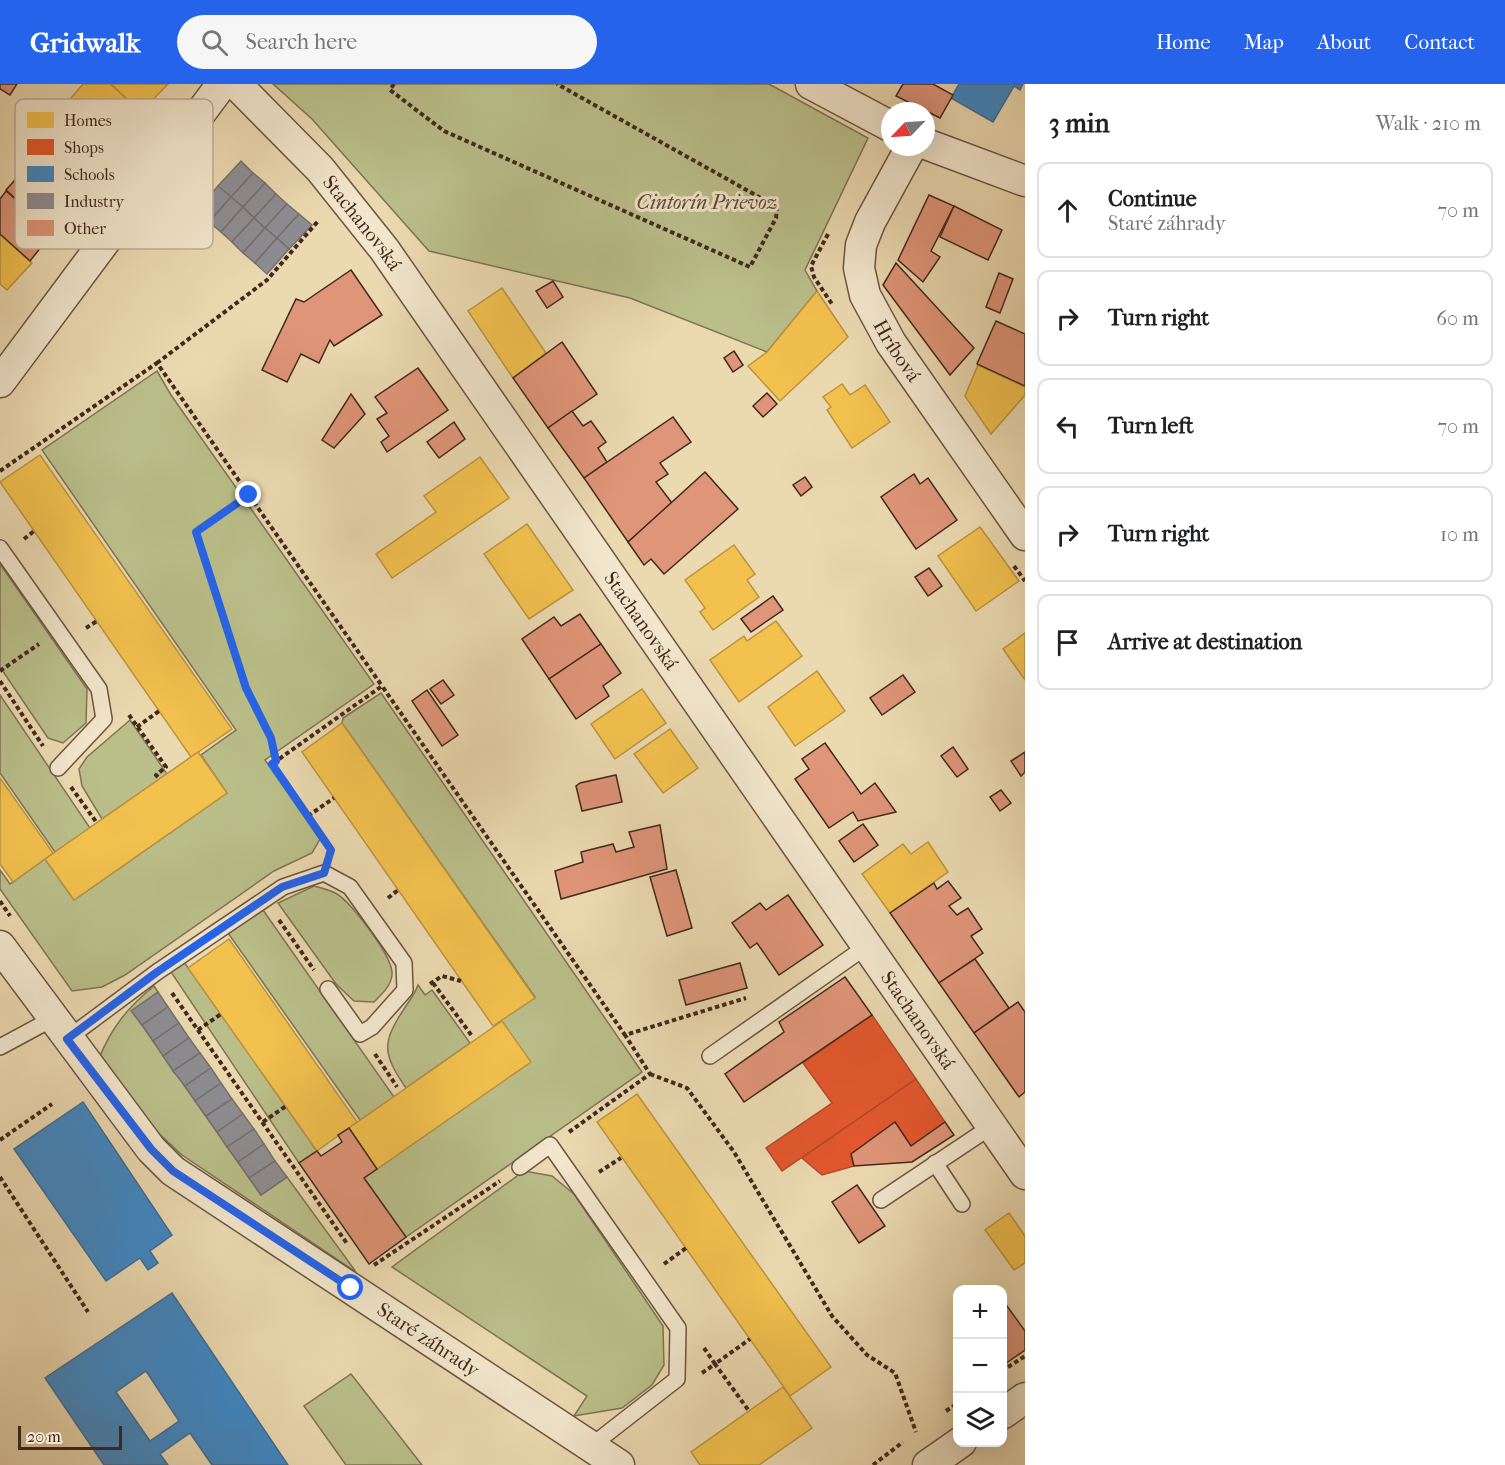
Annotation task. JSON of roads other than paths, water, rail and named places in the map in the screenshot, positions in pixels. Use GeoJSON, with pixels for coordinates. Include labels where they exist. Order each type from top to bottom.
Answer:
{"type":"FeatureCollection","features":[{"type":"Feature","properties":{"kind":"street"},"geometry":{"type":"LineString","coordinates":[[211,99],[222,84]]}},
{"type":"Feature","properties":{"kind":"street","name":"Stachanovská"},"geometry":{"type":"LineString","coordinates":[[236,84],[320,169],[384,249],[1025,1173]]}},
{"type":"Feature","properties":{"kind":"street"},"geometry":{"type":"LineString","coordinates":[[811,84],[881,121]]}},
{"type":"Feature","properties":{"kind":"street"},"geometry":{"type":"LineString","coordinates":[[935,147],[1025,181]]}},
{"type":"Feature","properties":{"kind":"street","name":"Hríbová"},"geometry":{"type":"LineString","coordinates":[[906,156],[870,222],[861,245],[859,268],[865,295],[891,343],[1025,536]]}},
{"type":"Feature","properties":{"kind":"street"},"geometry":{"type":"LineString","coordinates":[[0,382],[99,249]]}},
{"type":"Feature","properties":{"kind":"street","name":"Staré záhrady"},"geometry":{"type":"LineString","coordinates":[[0,946],[151,1149],[173,1171],[619,1465]]}},
{"type":"Feature","properties":{"kind":"street"},"geometry":{"type":"LineString","coordinates":[[1007,1411],[1025,1398]]}},
{"type":"Feature","properties":{"kind":"street"},"geometry":{"type":"LineString","coordinates":[[928,1465],[955,1447]]}},
{"type":"Feature","properties":{"kind":"lane"},"geometry":{"type":"LineString","coordinates":[[0,548],[99,689],[104,720],[58,768]]}},
{"type":"Feature","properties":{"kind":"lane"},"geometry":{"type":"LineString","coordinates":[[0,1047],[60,1029],[157,972],[282,887],[324,873],[350,887],[404,963],[405,990],[372,1027],[360,1034],[328,989]]}},
{"type":"Feature","properties":{"kind":"lane"},"geometry":{"type":"LineString","coordinates":[[710,1056],[867,946]]}},
{"type":"Feature","properties":{"kind":"lane"},"geometry":{"type":"LineString","coordinates":[[881,1200],[992,1126]]}},
{"type":"Feature","properties":{"kind":"lane"},"geometry":{"type":"LineString","coordinates":[[520,1167],[550,1145],[678,1328],[677,1379],[591,1446]]}},
{"type":"Feature","properties":{"kind":"lane"},"geometry":{"type":"LineString","coordinates":[[935,1163],[962,1204]]}},
{"type":"Feature","properties":{"kind":"park label","name":"Cintorín Prievoz"},"geometry":{"type":"Point","coordinates":[707,202]}}]}
